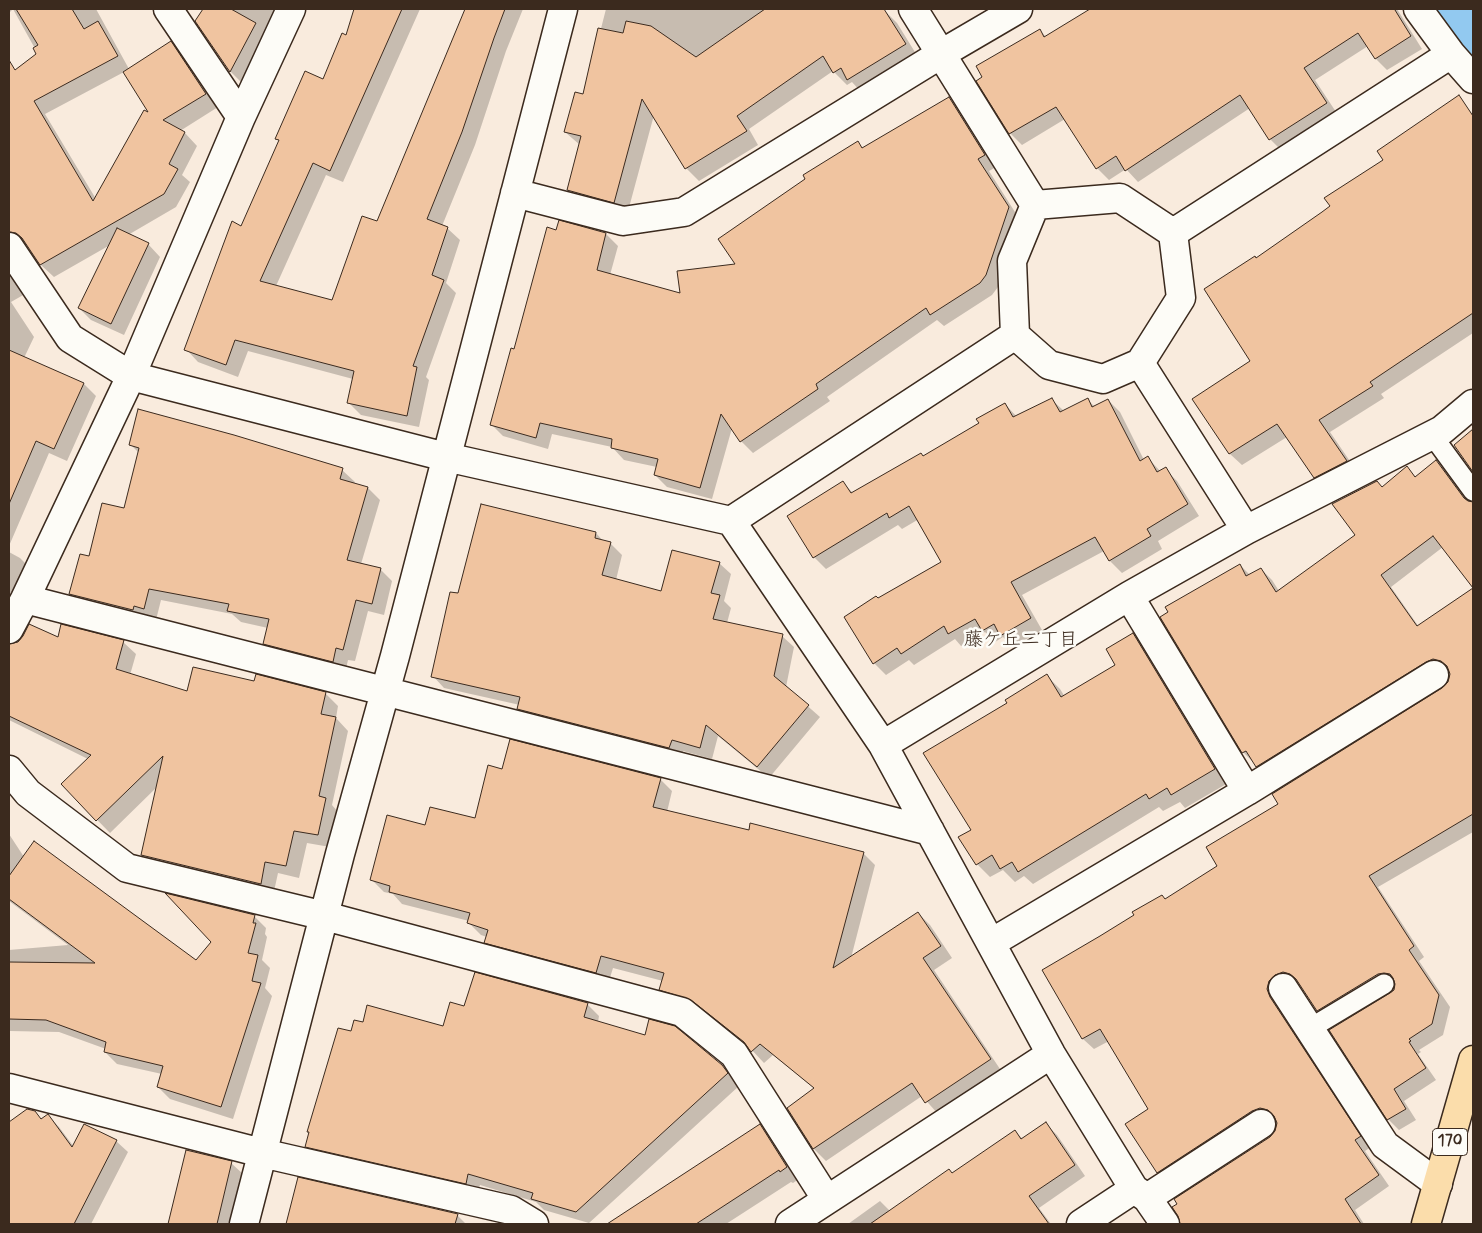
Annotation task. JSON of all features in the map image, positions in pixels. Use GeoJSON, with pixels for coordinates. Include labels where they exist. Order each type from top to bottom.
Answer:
{"type":"FeatureCollection","features":[{"type":"Feature","properties":{"kind":"highway","name":"170"},"geometry":{"type":"LineString","coordinates":[[1426,1224],[1473,1060]]}},
{"type":"Feature","properties":{"kind":"street"},"geometry":{"type":"LineString","coordinates":[[168,9],[241,117]]}},
{"type":"Feature","properties":{"kind":"street"},"geometry":{"type":"LineString","coordinates":[[9,629],[132,376],[241,117],[292,9]]}},
{"type":"Feature","properties":{"kind":"street"},"geometry":{"type":"LineString","coordinates":[[244,1224],[386,691],[563,9]]}},
{"type":"Feature","properties":{"kind":"street"},"geometry":{"type":"LineString","coordinates":[[912,9],[1035,205]]}},
{"type":"Feature","properties":{"kind":"street"},"geometry":{"type":"LineString","coordinates":[[514,193],[622,221],[684,212],[941,54],[1018,9]]}},
{"type":"Feature","properties":{"kind":"street"},"geometry":{"type":"LineString","coordinates":[[1418,9],[1451,54],[1473,79]]}},
{"type":"Feature","properties":{"kind":"street"},"geometry":{"type":"LineString","coordinates":[[1173,233],[1451,54]]}},
{"type":"Feature","properties":{"kind":"street"},"geometry":{"type":"LineString","coordinates":[[1120,198],[1173,233],[1181,298],[1140,363],[1103,379],[1049,366],[1015,335],[1012,261],[1035,205],[1120,198]]}},
{"type":"Feature","properties":{"kind":"street"},"geometry":{"type":"LineString","coordinates":[[9,247],[70,338],[132,376],[446,457],[731,522],[883,745],[1051,1054],[1141,1193],[1165,1224]]}},
{"type":"Feature","properties":{"kind":"street"},"geometry":{"type":"LineString","coordinates":[[731,522],[1015,335]]}},
{"type":"Feature","properties":{"kind":"street"},"geometry":{"type":"LineString","coordinates":[[1140,363],[1246,530]]}},
{"type":"Feature","properties":{"kind":"street"},"geometry":{"type":"LineString","coordinates":[[883,745],[1129,596],[1246,530],[1442,430],[1473,404]]}},
{"type":"Feature","properties":{"kind":"street"},"geometry":{"type":"LineString","coordinates":[[1129,596],[1247,791]]}},
{"type":"Feature","properties":{"kind":"street"},"geometry":{"type":"LineString","coordinates":[[25,599],[930,831]]}},
{"type":"Feature","properties":{"kind":"street"},"geometry":{"type":"LineString","coordinates":[[991,943],[1247,791],[1434,675]]}},
{"type":"Feature","properties":{"kind":"street"},"geometry":{"type":"LineString","coordinates":[[9,770],[28,793],[127,868],[325,916],[682,1012],[734,1054],[827,1200]]}},
{"type":"Feature","properties":{"kind":"street"},"geometry":{"type":"LineString","coordinates":[[1283,988],[1385,1146],[1438,1184]]}},
{"type":"Feature","properties":{"kind":"street"},"geometry":{"type":"LineString","coordinates":[[790,1224],[1051,1054]]}},
{"type":"Feature","properties":{"kind":"street"},"geometry":{"type":"LineString","coordinates":[[9,1088],[262,1153],[511,1210],[534,1224]]}},
{"type":"Feature","properties":{"kind":"street"},"geometry":{"type":"LineString","coordinates":[[1081,1224],[1141,1193],[1261,1124]]}},
{"type":"Feature","properties":{"kind":"lane"},"geometry":{"type":"LineString","coordinates":[[1432,435],[1473,491]]}},
{"type":"Feature","properties":{"kind":"lane"},"geometry":{"type":"LineString","coordinates":[[1309,1029],[1384,984]]}},
{"type":"Feature","properties":{"kind":"building"},"geometry":{"type":"Polygon","coordinates":[[[16,9],[72,9],[84,29],[98,21],[118,56],[34,101],[93,201],[144,110],[148,112],[123,72],[171,41],[206,94],[163,120],[185,132],[169,164],[178,169],[164,194],[40,265],[22,238],[16,233],[9,232],[9,60],[15,70],[36,54],[33,48],[38,45],[16,9]]]}},
{"type":"Feature","properties":{"kind":"building"},"geometry":{"type":"Polygon","coordinates":[[[203,9],[231,9],[256,23],[230,72],[195,21],[203,9]]]}},
{"type":"Feature","properties":{"kind":"building"},"geometry":{"type":"Polygon","coordinates":[[[354,9],[402,9],[330,171],[313,163],[260,281],[332,300],[362,216],[377,221],[465,9],[505,9],[462,132],[427,219],[448,227],[432,275],[444,280],[413,366],[417,367],[407,416],[347,403],[354,371],[235,340],[226,365],[184,350],[232,221],[241,226],[279,140],[275,139],[305,71],[323,79],[342,33],[346,35],[354,9]]]}},
{"type":"Feature","properties":{"kind":"building"},"geometry":{"type":"Polygon","coordinates":[[[765,9],[884,9],[906,44],[847,80],[841,68],[833,73],[823,56],[737,116],[747,131],[685,169],[642,99],[614,203],[567,190],[581,136],[564,132],[575,92],[583,94],[598,28],[623,33],[626,21],[651,26],[696,57],[765,9]]]}},
{"type":"Feature","properties":{"kind":"building"},"geometry":{"type":"Polygon","coordinates":[[[1090,9],[1397,9],[1395,10],[1411,36],[1375,59],[1358,33],[1304,68],[1327,103],[1269,140],[1240,95],[1125,171],[1116,156],[1096,169],[1056,107],[1009,134],[976,81],[982,77],[976,66],[1040,29],[1044,37],[1090,9]]]}},
{"type":"Feature","properties":{"kind":"building"},"geometry":{"type":"Polygon","coordinates":[[[1459,95],[1473,116],[1473,313],[1370,382],[1373,386],[1319,420],[1347,461],[1314,478],[1277,424],[1229,454],[1192,399],[1250,361],[1204,289],[1255,256],[1256,258],[1330,206],[1324,198],[1383,160],[1377,151],[1459,95]]]}},
{"type":"Feature","properties":{"kind":"building"},"geometry":{"type":"Polygon","coordinates":[[[949,97],[985,155],[978,159],[1009,207],[986,275],[980,283],[930,315],[926,308],[816,384],[818,389],[740,442],[721,414],[700,488],[654,475],[658,459],[611,448],[612,439],[540,423],[536,438],[490,425],[511,348],[514,349],[547,227],[556,230],[559,220],[606,233],[597,270],[680,293],[677,271],[735,264],[718,239],[805,179],[803,175],[858,141],[862,148],[949,97]]]}},
{"type":"Feature","properties":{"kind":"building"},"geometry":{"type":"Polygon","coordinates":[[[117,228],[149,243],[111,324],[78,308],[117,228]]]}},
{"type":"Feature","properties":{"kind":"building"},"geometry":{"type":"Polygon","coordinates":[[[9,350],[84,383],[54,449],[36,441],[9,504],[9,350]]]}},
{"type":"Feature","properties":{"kind":"building"},"geometry":{"type":"Polygon","coordinates":[[[1052,398],[1060,412],[1088,398],[1092,407],[1108,399],[1140,461],[1148,456],[1157,472],[1166,467],[1188,504],[1147,529],[1151,536],[1109,561],[1095,537],[1011,582],[1031,618],[1000,636],[994,624],[982,631],[975,619],[948,634],[944,626],[901,654],[897,648],[873,664],[844,617],[876,596],[878,598],[941,562],[909,506],[889,518],[887,513],[813,558],[787,516],[843,481],[851,493],[921,453],[923,456],[979,423],[976,419],[1005,403],[1013,417],[1052,398]]]}},
{"type":"Feature","properties":{"kind":"building"},"geometry":{"type":"Polygon","coordinates":[[[138,409],[234,435],[343,468],[340,479],[368,487],[347,560],[381,568],[372,604],[356,600],[343,650],[336,648],[333,662],[263,644],[269,619],[227,611],[229,604],[149,589],[144,609],[134,606],[133,610],[69,594],[80,554],[89,556],[102,503],[124,508],[139,448],[129,445],[138,409]]]}},
{"type":"Feature","properties":{"kind":"building"},"geometry":{"type":"Polygon","coordinates":[[[1473,429],[1473,472],[1454,445],[1473,429]]]}},
{"type":"Feature","properties":{"kind":"building"},"geometry":{"type":"Polygon","coordinates":[[[1436,460],[1464,498],[1473,502],[1473,588],[1473,814],[1369,876],[1414,946],[1409,950],[1439,995],[1432,1024],[1409,1039],[1411,1041],[1409,1042],[1426,1068],[1394,1089],[1406,1109],[1387,1120],[1329,1030],[1394,990],[1395,984],[1390,974],[1378,974],[1317,1011],[1296,979],[1290,974],[1283,972],[1275,975],[1269,981],[1267,989],[1270,997],[1361,1136],[1355,1140],[1379,1175],[1345,1199],[1361,1224],[1180,1224],[1178,1216],[1172,1207],[1177,1204],[1174,1199],[1270,1137],[1275,1131],[1277,1123],[1274,1116],[1268,1110],[1260,1108],[1252,1111],[1157,1173],[1125,1124],[1148,1109],[1100,1029],[1082,1039],[1042,970],[1134,915],[1132,912],[1162,895],[1165,899],[1217,866],[1206,847],[1278,804],[1272,794],[1442,688],[1448,682],[1450,674],[1447,666],[1441,661],[1433,659],[1426,662],[1256,767],[1246,751],[1242,753],[1160,617],[1168,612],[1165,607],[1240,564],[1246,576],[1261,568],[1276,592],[1355,535],[1332,504],[1377,481],[1382,487],[1407,466],[1415,477],[1436,460]],[[1433,536],[1381,575],[1417,626],[1473,588],[1433,536]]]}},
{"type":"Feature","properties":{"kind":"building"},"geometry":{"type":"Polygon","coordinates":[[[481,504],[596,532],[595,538],[611,542],[602,575],[661,591],[672,550],[720,562],[711,593],[720,595],[713,619],[783,634],[774,676],[809,705],[757,767],[706,725],[700,748],[672,740],[669,748],[517,709],[520,697],[431,677],[450,592],[458,593],[481,504]]]}},
{"type":"Feature","properties":{"kind":"building"},"geometry":{"type":"Polygon","coordinates":[[[29,624],[58,637],[61,624],[124,640],[116,669],[187,691],[193,667],[254,681],[256,674],[326,692],[321,714],[336,717],[319,796],[326,798],[318,835],[294,831],[286,866],[265,862],[261,884],[141,855],[163,756],[96,821],[61,784],[91,755],[9,716],[9,644],[18,642],[29,624]]]}},
{"type":"Feature","properties":{"kind":"building"},"geometry":{"type":"Polygon","coordinates":[[[1133,633],[1215,769],[1171,795],[1167,788],[1149,799],[1146,794],[1018,872],[1012,862],[1000,869],[992,855],[976,865],[958,837],[971,830],[923,753],[1007,703],[1005,700],[1047,674],[1061,697],[1115,665],[1106,649],[1133,633]]]}},
{"type":"Feature","properties":{"kind":"building"},"geometry":{"type":"Polygon","coordinates":[[[510,739],[661,778],[653,807],[749,830],[750,823],[864,852],[833,968],[918,912],[941,946],[923,958],[991,1059],[925,1103],[912,1083],[813,1149],[787,1108],[814,1088],[760,1044],[751,1052],[744,1042],[691,1000],[659,990],[664,973],[601,956],[596,973],[484,943],[488,930],[467,923],[470,913],[389,892],[390,886],[370,880],[387,815],[425,825],[430,807],[475,818],[488,765],[502,769],[510,739]]]}},
{"type":"Feature","properties":{"kind":"building"},"geometry":{"type":"Polygon","coordinates":[[[34,841],[196,960],[211,942],[165,893],[255,915],[253,923],[256,923],[248,953],[258,955],[252,981],[261,983],[221,1107],[157,1087],[163,1066],[104,1052],[106,1042],[46,1020],[9,1019],[9,962],[95,963],[9,899],[9,876],[34,841]]]}},
{"type":"Feature","properties":{"kind":"building"},"geometry":{"type":"Polygon","coordinates":[[[475,972],[588,1003],[584,1017],[645,1035],[649,1019],[675,1026],[722,1065],[728,1073],[576,1212],[531,1199],[533,1193],[468,1174],[466,1184],[305,1147],[309,1132],[307,1132],[338,1028],[351,1031],[354,1020],[363,1022],[367,1005],[443,1026],[450,1002],[464,1006],[475,972]]]}},
{"type":"Feature","properties":{"kind":"building"},"geometry":{"type":"Polygon","coordinates":[[[27,1109],[35,1111],[41,1119],[48,1114],[72,1147],[84,1124],[117,1140],[74,1224],[9,1224],[9,1122],[27,1109]]]}},
{"type":"Feature","properties":{"kind":"building"},"geometry":{"type":"Polygon","coordinates":[[[1046,1122],[1075,1165],[1029,1196],[1049,1224],[870,1224],[949,1169],[952,1173],[1015,1130],[1021,1139],[1046,1122]]]}},
{"type":"Feature","properties":{"kind":"building"},"geometry":{"type":"Polygon","coordinates":[[[760,1124],[787,1167],[780,1172],[779,1170],[696,1224],[607,1224],[760,1124]]]}},
{"type":"Feature","properties":{"kind":"building"},"geometry":{"type":"Polygon","coordinates":[[[186,1150],[232,1161],[217,1224],[168,1224],[186,1150]]]}},
{"type":"Feature","properties":{"kind":"building"},"geometry":{"type":"Polygon","coordinates":[[[298,1177],[458,1214],[455,1224],[286,1224],[298,1177]]]}},
{"type":"Feature","properties":{"kind":"waterway"},"geometry":{"type":"LineString","coordinates":[[1450,9],[1473,39]]}},
{"type":"Feature","properties":{"kind":"district","name":"藤ケ丘二丁目"},"geometry":{"type":"Point","coordinates":[1021,641]}}]}
